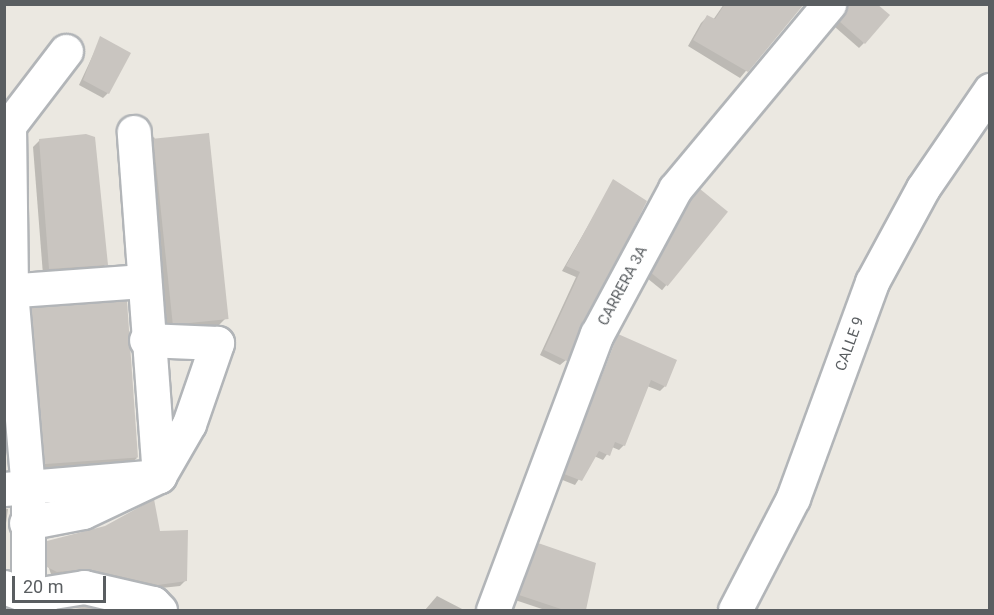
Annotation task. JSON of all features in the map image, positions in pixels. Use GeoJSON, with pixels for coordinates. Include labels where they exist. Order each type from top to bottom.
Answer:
{"type":"FeatureCollection","features":[{"type":"Feature","properties":{"kind":"street","name":"CARRERA 3A"},"geometry":{"type":"LineString","coordinates":[[493,610],[597,334],[675,189],[829,4]]}},
{"type":"Feature","properties":{"kind":"street"},"geometry":{"type":"LineString","coordinates":[[66,51],[7,128],[8,291],[16,489],[26,523],[24,598],[84,587],[153,603],[160,610]]}},
{"type":"Feature","properties":{"kind":"street","name":"CALLE 9"},"geometry":{"type":"LineString","coordinates":[[735,610],[793,498],[872,282],[923,188],[990,90]]}},
{"type":"Feature","properties":{"kind":"street"},"geometry":{"type":"LineString","coordinates":[[134,132],[146,340],[159,476]]}},
{"type":"Feature","properties":{"kind":"street"},"geometry":{"type":"LineString","coordinates":[[8,291],[144,281]]}},
{"type":"Feature","properties":{"kind":"street"},"geometry":{"type":"LineString","coordinates":[[26,523],[83,512],[159,476],[189,424],[217,343],[146,340]]}},
{"type":"Feature","properties":{"kind":"street"},"geometry":{"type":"LineString","coordinates":[[16,489],[159,476]]}},
{"type":"Feature","properties":{"kind":"building"},"geometry":{"type":"Polygon","coordinates":[[[725,4],[804,4],[748,72],[693,40],[707,15],[715,19],[725,4]]]}},
{"type":"Feature","properties":{"kind":"building"},"geometry":{"type":"Polygon","coordinates":[[[847,4],[877,4],[890,15],[865,44],[839,21],[847,4]]]}},
{"type":"Feature","properties":{"kind":"building"},"geometry":{"type":"Polygon","coordinates":[[[100,36],[131,53],[109,94],[83,80],[100,36]]]}},
{"type":"Feature","properties":{"kind":"building"},"geometry":{"type":"Polygon","coordinates":[[[209,133],[229,319],[173,325],[153,139],[209,133]]]}},
{"type":"Feature","properties":{"kind":"building"},"geometry":{"type":"Polygon","coordinates":[[[86,134],[95,137],[108,265],[49,269],[39,139],[86,134]]]}},
{"type":"Feature","properties":{"kind":"building"},"geometry":{"type":"Polygon","coordinates":[[[613,179],[647,201],[567,361],[544,350],[580,272],[566,266],[613,179]]]}},
{"type":"Feature","properties":{"kind":"building"},"geometry":{"type":"Polygon","coordinates":[[[700,189],[728,212],[668,286],[640,264],[700,189]]]}},
{"type":"Feature","properties":{"kind":"building"},"geometry":{"type":"Polygon","coordinates":[[[127,301],[138,458],[42,464],[31,308],[127,301]]]}},
{"type":"Feature","properties":{"kind":"building"},"geometry":{"type":"Polygon","coordinates":[[[618,334],[677,360],[666,387],[651,380],[625,446],[615,442],[610,456],[599,451],[582,481],[564,474],[618,334]]]}},
{"type":"Feature","properties":{"kind":"building"},"geometry":{"type":"Polygon","coordinates":[[[154,499],[160,531],[188,530],[187,581],[158,585],[88,569],[57,572],[47,567],[47,541],[105,526],[154,499]]]}},
{"type":"Feature","properties":{"kind":"building"},"geometry":{"type":"Polygon","coordinates":[[[538,543],[596,563],[586,610],[564,610],[519,595],[538,543]]]}},
{"type":"Feature","properties":{"kind":"building"},"geometry":{"type":"Polygon","coordinates":[[[83,606],[102,610],[70,608],[83,606]]]}}]}
